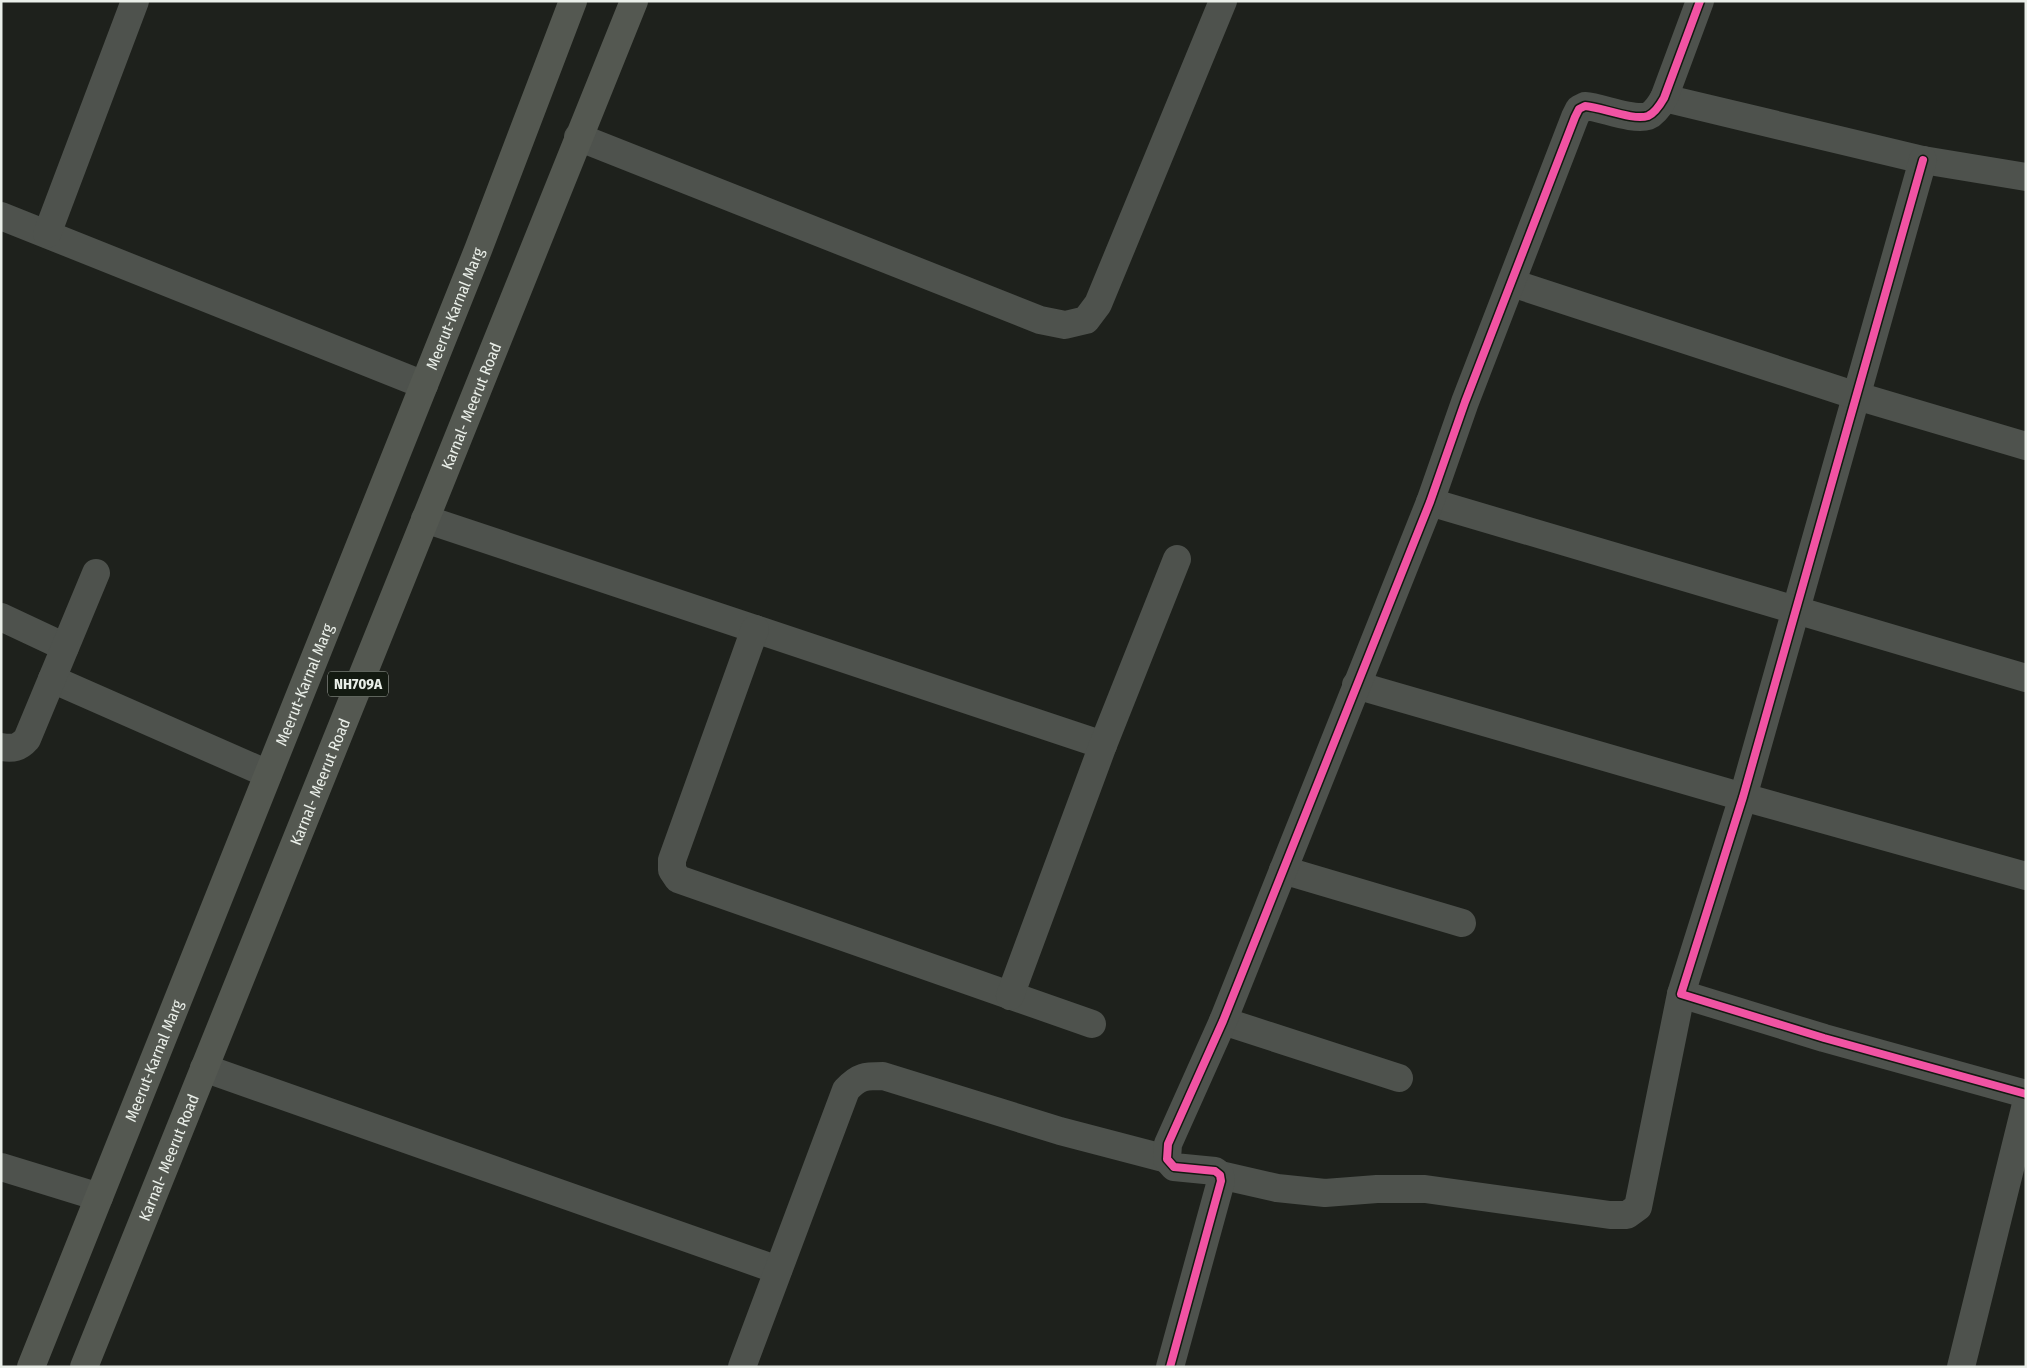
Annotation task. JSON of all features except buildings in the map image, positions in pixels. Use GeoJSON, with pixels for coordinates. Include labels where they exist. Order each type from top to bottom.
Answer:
{"type":"FeatureCollection","features":[{"type":"Feature","properties":{"kind":"highway","name":"Meerut-Karnal Marg"},"geometry":{"type":"LineString","coordinates":[[31,1367],[478,250],[573,1]]}},
{"type":"Feature","properties":{"kind":"highway","name":"Karnal- Meerut Road"},"geometry":{"type":"LineString","coordinates":[[84,1367],[578,136],[634,1]]}},
{"type":"Feature","properties":{"kind":"street"},"geometry":{"type":"LineString","coordinates":[[47,234],[135,1]]}},
{"type":"Feature","properties":{"kind":"street"},"geometry":{"type":"LineString","coordinates":[[578,136],[1040,320],[1065,325],[1086,320],[1098,304],[1223,1]]}},
{"type":"Feature","properties":{"kind":"street"},"geometry":{"type":"LineString","coordinates":[[1167,1159],[1168,1144],[1223,1020],[1430,502],[1465,402],[1579,109],[1585,106],[1633,116],[1648,116],[1656,110],[1664,98],[1700,1]]}},
{"type":"Feature","properties":{"kind":"street"},"geometry":{"type":"LineString","coordinates":[[1664,98],[1923,160],[2026,177]]}},
{"type":"Feature","properties":{"kind":"street"},"geometry":{"type":"LineString","coordinates":[[742,1367],[846,1090],[856,1079],[868,1076],[884,1076],[1060,1130],[1167,1159],[1174,1167],[1214,1171],[1220,1175],[1277,1188],[1325,1193],[1377,1189],[1425,1189],[1610,1216],[1627,1215],[1638,1207],[1681,994],[1743,797],[1794,611],[1923,160]]}},
{"type":"Feature","properties":{"kind":"street"},"geometry":{"type":"LineString","coordinates":[[1,216],[424,385]]}},
{"type":"Feature","properties":{"kind":"street"},"geometry":{"type":"LineString","coordinates":[[1512,283],[1857,396],[2026,446]]}},
{"type":"Feature","properties":{"kind":"street"},"geometry":{"type":"LineString","coordinates":[[1430,502],[2026,678]]}},
{"type":"Feature","properties":{"kind":"street"},"geometry":{"type":"LineString","coordinates":[[424,519],[1103,745]]}},
{"type":"Feature","properties":{"kind":"street"},"geometry":{"type":"LineString","coordinates":[[1010,996],[1103,745],[1177,559]]}},
{"type":"Feature","properties":{"kind":"street"},"geometry":{"type":"LineString","coordinates":[[1,747],[12,749],[21,746],[27,739],[96,573]]}},
{"type":"Feature","properties":{"kind":"street"},"geometry":{"type":"LineString","coordinates":[[1,617],[65,647]]}},
{"type":"Feature","properties":{"kind":"street"},"geometry":{"type":"LineString","coordinates":[[755,629],[672,860],[672,870],[678,879],[1092,1024]]}},
{"type":"Feature","properties":{"kind":"street"},"geometry":{"type":"LineString","coordinates":[[52,679],[268,774]]}},
{"type":"Feature","properties":{"kind":"street"},"geometry":{"type":"LineString","coordinates":[[1356,685],[1743,797],[2026,876]]}},
{"type":"Feature","properties":{"kind":"street"},"geometry":{"type":"LineString","coordinates":[[1283,870],[1462,923]]}},
{"type":"Feature","properties":{"kind":"street"},"geometry":{"type":"LineString","coordinates":[[1681,994],[1824,1038],[2026,1094]]}},
{"type":"Feature","properties":{"kind":"street"},"geometry":{"type":"LineString","coordinates":[[1223,1020],[1399,1078]]}},
{"type":"Feature","properties":{"kind":"street"},"geometry":{"type":"LineString","coordinates":[[204,1068],[778,1270]]}},
{"type":"Feature","properties":{"kind":"street"},"geometry":{"type":"LineString","coordinates":[[1961,1367],[2026,1104]]}},
{"type":"Feature","properties":{"kind":"street"},"geometry":{"type":"LineString","coordinates":[[1,1167],[99,1197]]}},
{"type":"Feature","properties":{"kind":"street"},"geometry":{"type":"LineString","coordinates":[[1170,1367],[1221,1181],[1220,1175]]}},
{"type":"Feature","properties":{"kind":"cycle path"},"geometry":{"type":"LineString","coordinates":[[1170,1367],[1221,1181],[1220,1175],[1215,1171],[1174,1167],[1167,1159],[1168,1144],[1223,1021],[1430,502],[1465,402],[1575,117],[1579,109],[1585,106],[1634,117],[1648,116],[1653,113],[1664,98],[1700,1]]}},
{"type":"Feature","properties":{"kind":"cycle path"},"geometry":{"type":"LineString","coordinates":[[1923,160],[1743,797],[1681,994],[1824,1038],[2026,1094]]}}]}
